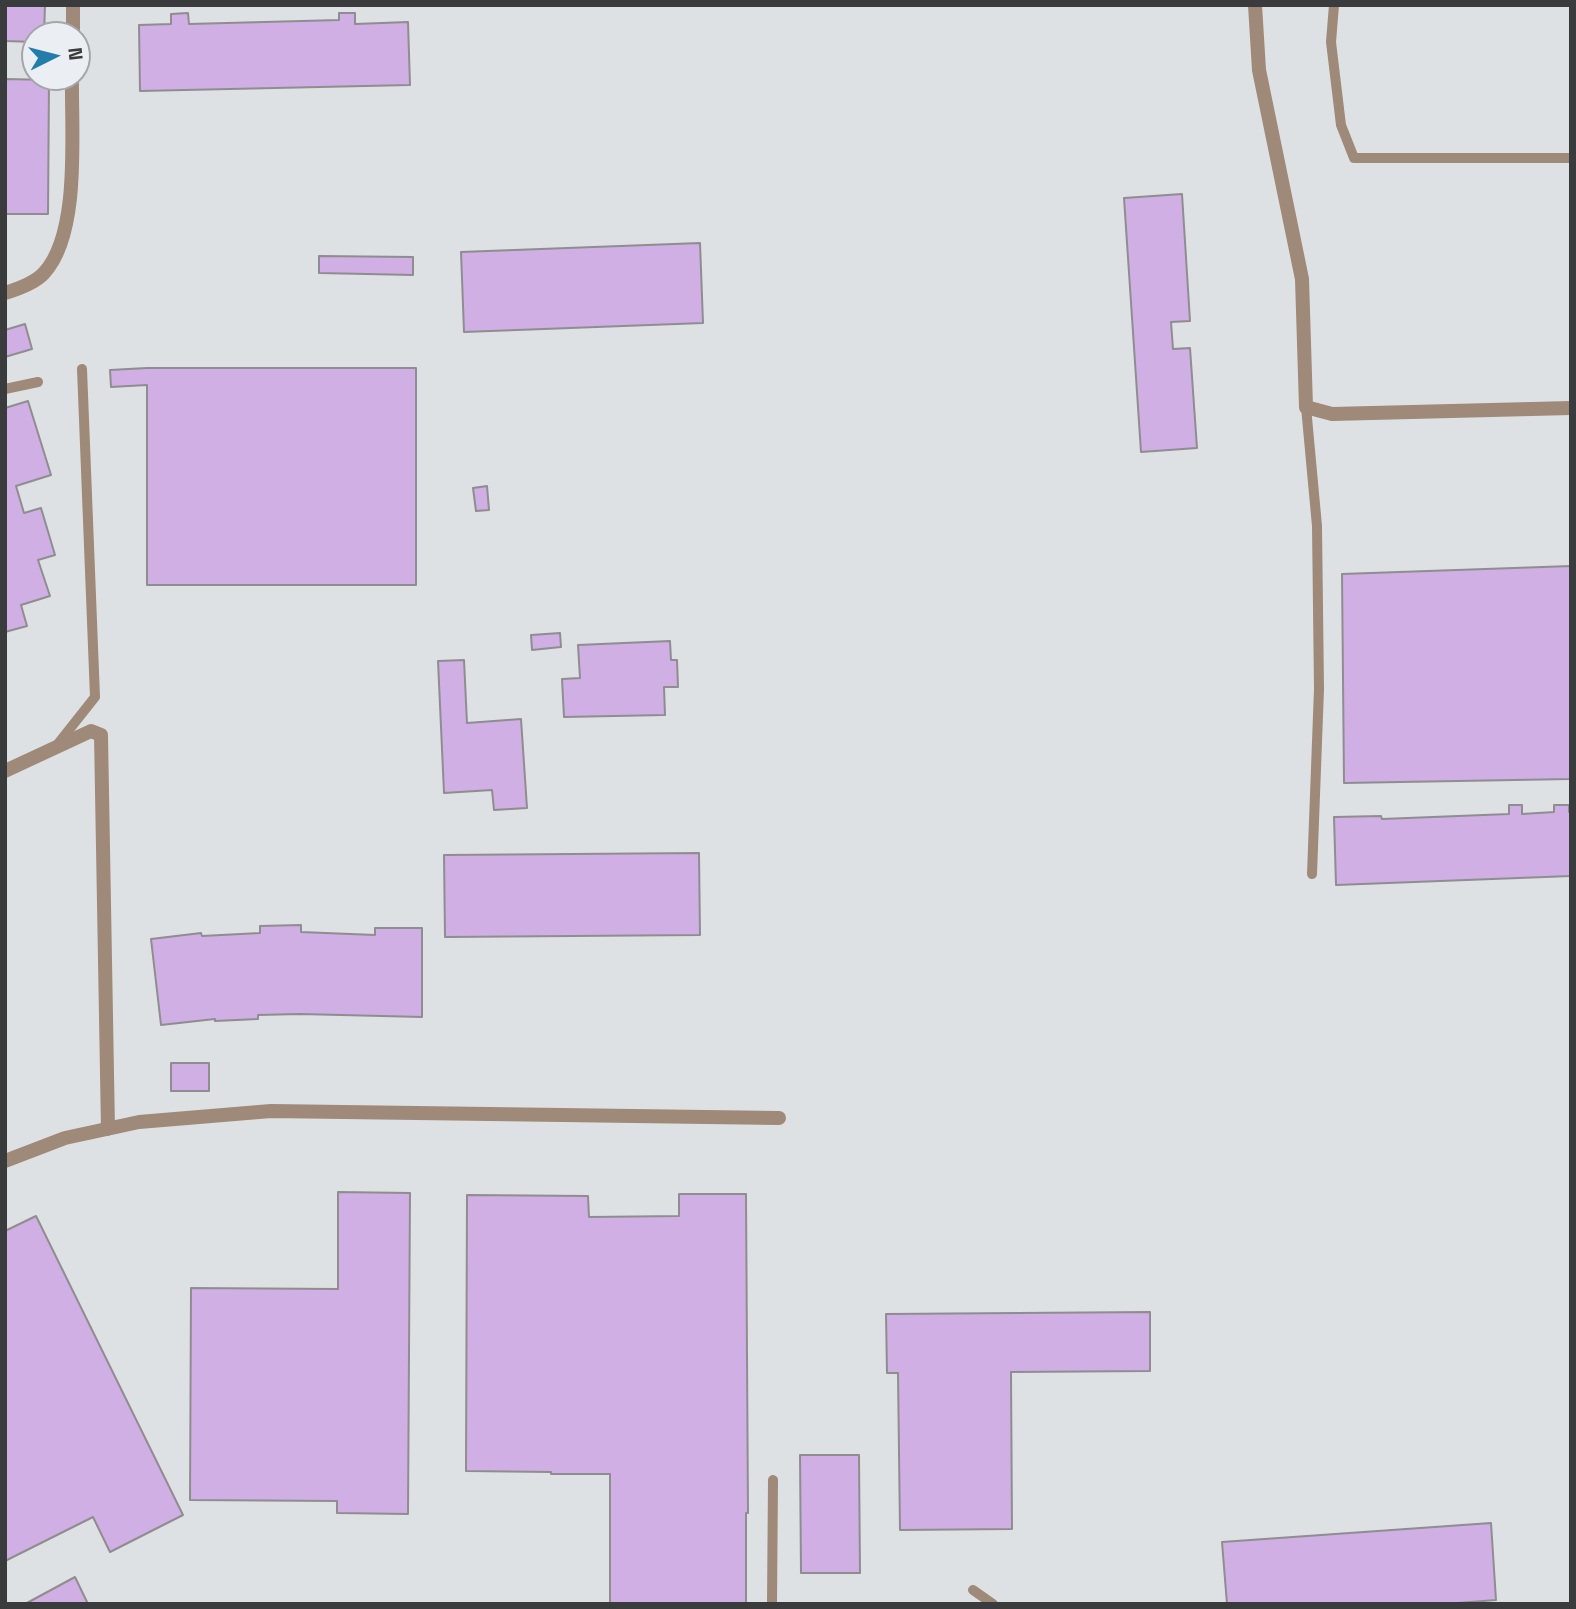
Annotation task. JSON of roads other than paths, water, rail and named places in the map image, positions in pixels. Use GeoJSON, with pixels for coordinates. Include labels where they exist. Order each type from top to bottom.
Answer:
{"type":"FeatureCollection","features":[{"type":"Feature","properties":{"kind":"street"},"geometry":{"type":"LineString","coordinates":[[1255,5],[1259,70],[1302,279],[1306,407],[1332,414],[1571,408]]}},
{"type":"Feature","properties":{"kind":"street"},"geometry":{"type":"LineString","coordinates":[[5,293],[42,275],[57,255],[65,232],[70,192],[72,91]]}},
{"type":"Feature","properties":{"kind":"street"},"geometry":{"type":"LineString","coordinates":[[5,771],[91,731],[101,735],[108,1129]]}},
{"type":"Feature","properties":{"kind":"street"},"geometry":{"type":"LineString","coordinates":[[5,1161],[65,1138],[139,1122],[271,1111],[779,1118]]}},
{"type":"Feature","properties":{"kind":"lane"},"geometry":{"type":"LineString","coordinates":[[1334,5],[1331,42],[1341,125],[1354,158],[1571,158]]}},
{"type":"Feature","properties":{"kind":"lane"},"geometry":{"type":"LineString","coordinates":[[57,746],[95,697],[82,369]]}},
{"type":"Feature","properties":{"kind":"lane"},"geometry":{"type":"LineString","coordinates":[[5,389],[38,382]]}},
{"type":"Feature","properties":{"kind":"lane"},"geometry":{"type":"LineString","coordinates":[[1306,407],[1317,526],[1319,689],[1312,874]]}},
{"type":"Feature","properties":{"kind":"lane"},"geometry":{"type":"LineString","coordinates":[[772,1604],[773,1480]]}},
{"type":"Feature","properties":{"kind":"lane"},"geometry":{"type":"LineString","coordinates":[[974,1590],[993,1604]]}}]}
